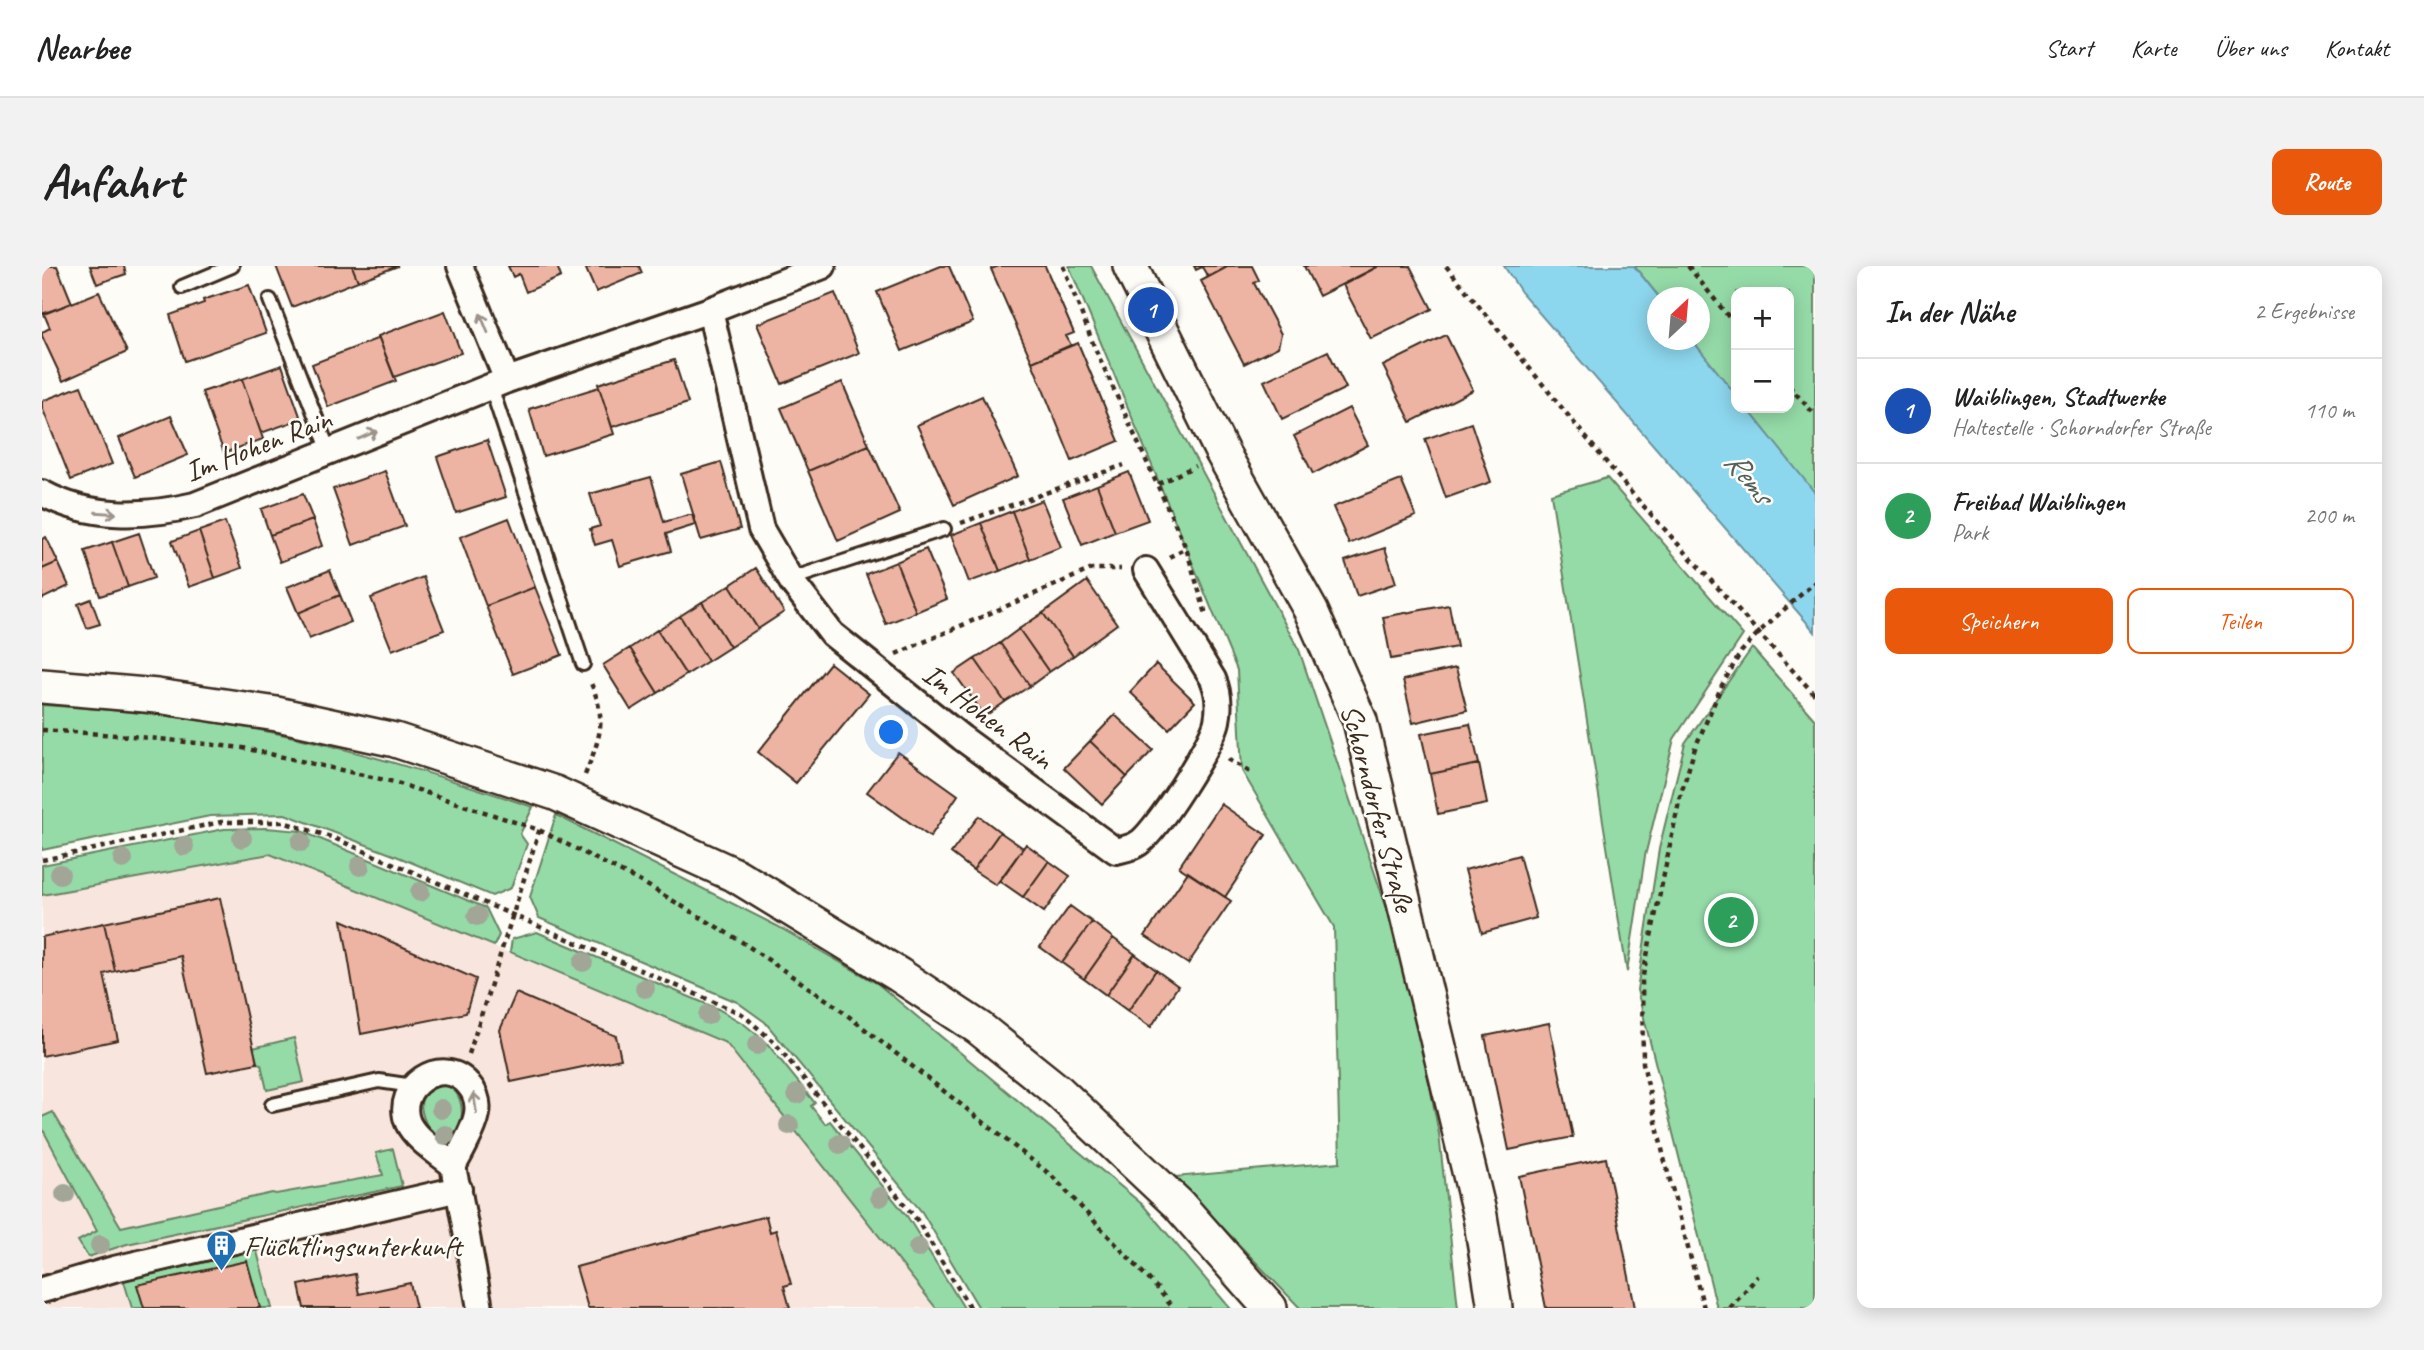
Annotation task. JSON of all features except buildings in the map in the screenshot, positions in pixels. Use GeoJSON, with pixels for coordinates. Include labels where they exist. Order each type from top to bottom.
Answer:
{"type":"FeatureCollection","features":[{"type":"Feature","properties":{"kind":"main road","name":"Schorndorfer Straße"},"geometry":{"type":"LineString","coordinates":[[1130,266],[1222,452],[1311,611],[1360,721],[1480,1216],[1495,1308]]}},
{"type":"Feature","properties":{"kind":"main road"},"geometry":{"type":"LineString","coordinates":[[42,686],[157,696],[277,714],[395,740],[555,793],[737,876],[979,1027],[1059,1093],[1178,1204],[1270,1308]]}},
{"type":"Feature","properties":{"kind":"street"},"geometry":{"type":"LineString","coordinates":[[460,266],[499,383]]}},
{"type":"Feature","properties":{"kind":"street","name":"Im Hohen Rain"},"geometry":{"type":"LineString","coordinates":[[42,493],[91,512],[160,513],[195,505],[499,383],[710,310],[822,266]]}},
{"type":"Feature","properties":{"kind":"street","name":"Im Hohen Rain"},"geometry":{"type":"LineString","coordinates":[[710,310],[761,529],[791,579],[832,634],[962,738],[1116,851],[1139,844],[1174,799],[1203,755],[1217,723],[1219,695],[1213,679],[1146,570]]}},
{"type":"Feature","properties":{"kind":"street"},"geometry":{"type":"LineString","coordinates":[[457,1178],[414,1132],[405,1109],[413,1086],[433,1073],[445,1072],[462,1078],[473,1090],[477,1101],[478,1112],[457,1178],[480,1308]]}},
{"type":"Feature","properties":{"kind":"street"},"geometry":{"type":"LineString","coordinates":[[42,1290],[457,1178]]}},
{"type":"Feature","properties":{"kind":"lane"},"geometry":{"type":"LineString","coordinates":[[182,287],[232,266]]}},
{"type":"Feature","properties":{"kind":"lane"},"geometry":{"type":"LineString","coordinates":[[270,300],[329,451]]}},
{"type":"Feature","properties":{"kind":"lane"},"geometry":{"type":"LineString","coordinates":[[499,383],[583,664]]}},
{"type":"Feature","properties":{"kind":"lane"},"geometry":{"type":"LineString","coordinates":[[791,579],[944,529]]}},
{"type":"Feature","properties":{"kind":"lane"},"geometry":{"type":"LineString","coordinates":[[272,1105],[379,1081],[413,1086]]}},
{"type":"Feature","properties":{"kind":"path"},"geometry":{"type":"LineString","coordinates":[[1063,266],[1094,346],[1186,548],[1208,619]]}},
{"type":"Feature","properties":{"kind":"path"},"geometry":{"type":"LineString","coordinates":[[1446,266],[1629,490],[1815,695]]}},
{"type":"Feature","properties":{"kind":"path"},"geometry":{"type":"LineString","coordinates":[[1688,266],[1731,320]]}},
{"type":"Feature","properties":{"kind":"path"},"geometry":{"type":"LineString","coordinates":[[1794,392],[1815,415]]}},
{"type":"Feature","properties":{"kind":"path"},"geometry":{"type":"LineString","coordinates":[[944,529],[1124,465]]}},
{"type":"Feature","properties":{"kind":"path"},"geometry":{"type":"LineString","coordinates":[[1158,484],[1198,465]]}},
{"type":"Feature","properties":{"kind":"path"},"geometry":{"type":"LineString","coordinates":[[870,665],[1093,569],[1146,570]]}},
{"type":"Feature","properties":{"kind":"path"},"geometry":{"type":"LineString","coordinates":[[1704,1308],[1664,1158],[1643,1063],[1642,981],[1672,830],[1695,748],[1722,685],[1741,652],[1759,632],[1815,582]]}},
{"type":"Feature","properties":{"kind":"path"},"geometry":{"type":"LineString","coordinates":[[583,664],[600,702],[601,734],[595,750]]}},
{"type":"Feature","properties":{"kind":"path"},"geometry":{"type":"LineString","coordinates":[[42,730],[243,748],[394,782],[540,830],[645,884],[742,942],[833,1004],[1052,1176],[1173,1308]]}},
{"type":"Feature","properties":{"kind":"path"},"geometry":{"type":"LineString","coordinates":[[1226,758],[1250,772]]}},
{"type":"Feature","properties":{"kind":"path"},"geometry":{"type":"LineString","coordinates":[[462,1078],[540,830],[555,793]]}},
{"type":"Feature","properties":{"kind":"path"},"geometry":{"type":"LineString","coordinates":[[42,860],[221,822],[283,822],[334,838],[742,1014],[775,1043],[917,1220],[970,1308]]}},
{"type":"Feature","properties":{"kind":"path"},"geometry":{"type":"LineString","coordinates":[[1730,1308],[1758,1276]]}},
{"type":"Feature","properties":{"kind":"shaded area"},"geometry":{"type":"Polygon","coordinates":[[[270,854],[726,1043],[936,1308],[42,1308],[42,895],[270,854]]]}},
{"type":"Feature","properties":{"kind":"green space"},"geometry":{"type":"Polygon","coordinates":[[[1069,266],[1091,266],[1299,650],[1408,971],[1439,1134],[1458,1308],[1300,1308],[1174,1177],[1340,1162],[1334,927],[1242,771],[1237,670],[1069,266]]]}},
{"type":"Feature","properties":{"kind":"green space"},"geometry":{"type":"Polygon","coordinates":[[[1634,266],[1815,266],[1815,493],[1751,413],[1794,413],[1794,287],[1731,287],[1731,389],[1700,350],[1710,350],[1710,287],[1651,287],[1634,266]]]}},
{"type":"Feature","properties":{"kind":"green space"},"geometry":{"type":"Polygon","coordinates":[[[1607,478],[1743,635],[1674,739],[1645,856],[1627,972],[1551,494],[1607,478]]]}},
{"type":"Feature","properties":{"kind":"green space"},"geometry":{"type":"Polygon","coordinates":[[[1752,648],[1815,720],[1815,1308],[1717,1308],[1637,990],[1659,849],[1685,743],[1752,648]]]}},
{"type":"Feature","properties":{"kind":"green space"},"geometry":{"type":"Polygon","coordinates":[[[42,705],[209,721],[307,740],[393,763],[533,807],[520,834],[527,844],[511,888],[492,896],[285,814],[210,816],[42,850],[42,705]]]}},
{"type":"Feature","properties":{"kind":"green space"},"geometry":{"type":"Polygon","coordinates":[[[556,815],[777,926],[878,984],[1143,1205],[1230,1308],[979,1308],[922,1212],[765,1022],[737,1002],[539,918],[530,897],[556,815]]]}},
{"type":"Feature","properties":{"kind":"green space"},"geometry":{"type":"Polygon","coordinates":[[[224,829],[301,831],[486,908],[499,935],[494,946],[270,854],[42,895],[42,865],[224,829]]]}},
{"type":"Feature","properties":{"kind":"green space"},"geometry":{"type":"Polygon","coordinates":[[[537,932],[718,1009],[744,1024],[766,1042],[815,1103],[811,1106],[825,1124],[830,1121],[907,1216],[964,1308],[936,1308],[726,1043],[510,952],[512,939],[537,932]]]}},
{"type":"Feature","properties":{"kind":"green space"},"geometry":{"type":"Polygon","coordinates":[[[294,1038],[304,1082],[267,1090],[261,1064],[257,1063],[253,1048],[294,1038]]]}},
{"type":"Feature","properties":{"kind":"green space"},"geometry":{"type":"Polygon","coordinates":[[[443,1084],[458,1096],[462,1116],[456,1136],[445,1146],[430,1131],[421,1102],[424,1093],[431,1087],[443,1084]]]}},
{"type":"Feature","properties":{"kind":"green space"},"geometry":{"type":"Polygon","coordinates":[[[53,1112],[121,1227],[272,1193],[383,1175],[376,1153],[393,1149],[402,1186],[127,1244],[88,1257],[78,1241],[97,1231],[42,1128],[42,1117],[53,1112]]]}},
{"type":"Feature","properties":{"kind":"green space","name":"Flüchtlingsunterkunft"},"geometry":{"type":"Polygon","coordinates":[[[256,1248],[272,1308],[132,1308],[122,1275],[256,1248]]]}},
{"type":"Feature","properties":{"kind":"water","name":"Rems"},"geometry":{"type":"Polygon","coordinates":[[[1504,266],[1634,266],[1651,287],[1647,287],[1647,350],[1700,350],[1731,389],[1731,413],[1751,413],[1815,493],[1815,632],[1521,292],[1504,266]]]}},
{"type":"Feature","properties":{"kind":"place","name":"Waiblingen, Stadtwerke"},"geometry":{"type":"Point","coordinates":[1151,310]}},
{"type":"Feature","properties":{"kind":"place","name":"Freibad Waiblingen"},"geometry":{"type":"Point","coordinates":[1731,920]}},
{"type":"Feature","properties":{"kind":"place","name":"Flüchtlingsunterkunft"},"geometry":{"type":"Point","coordinates":[221,1273]}}]}
